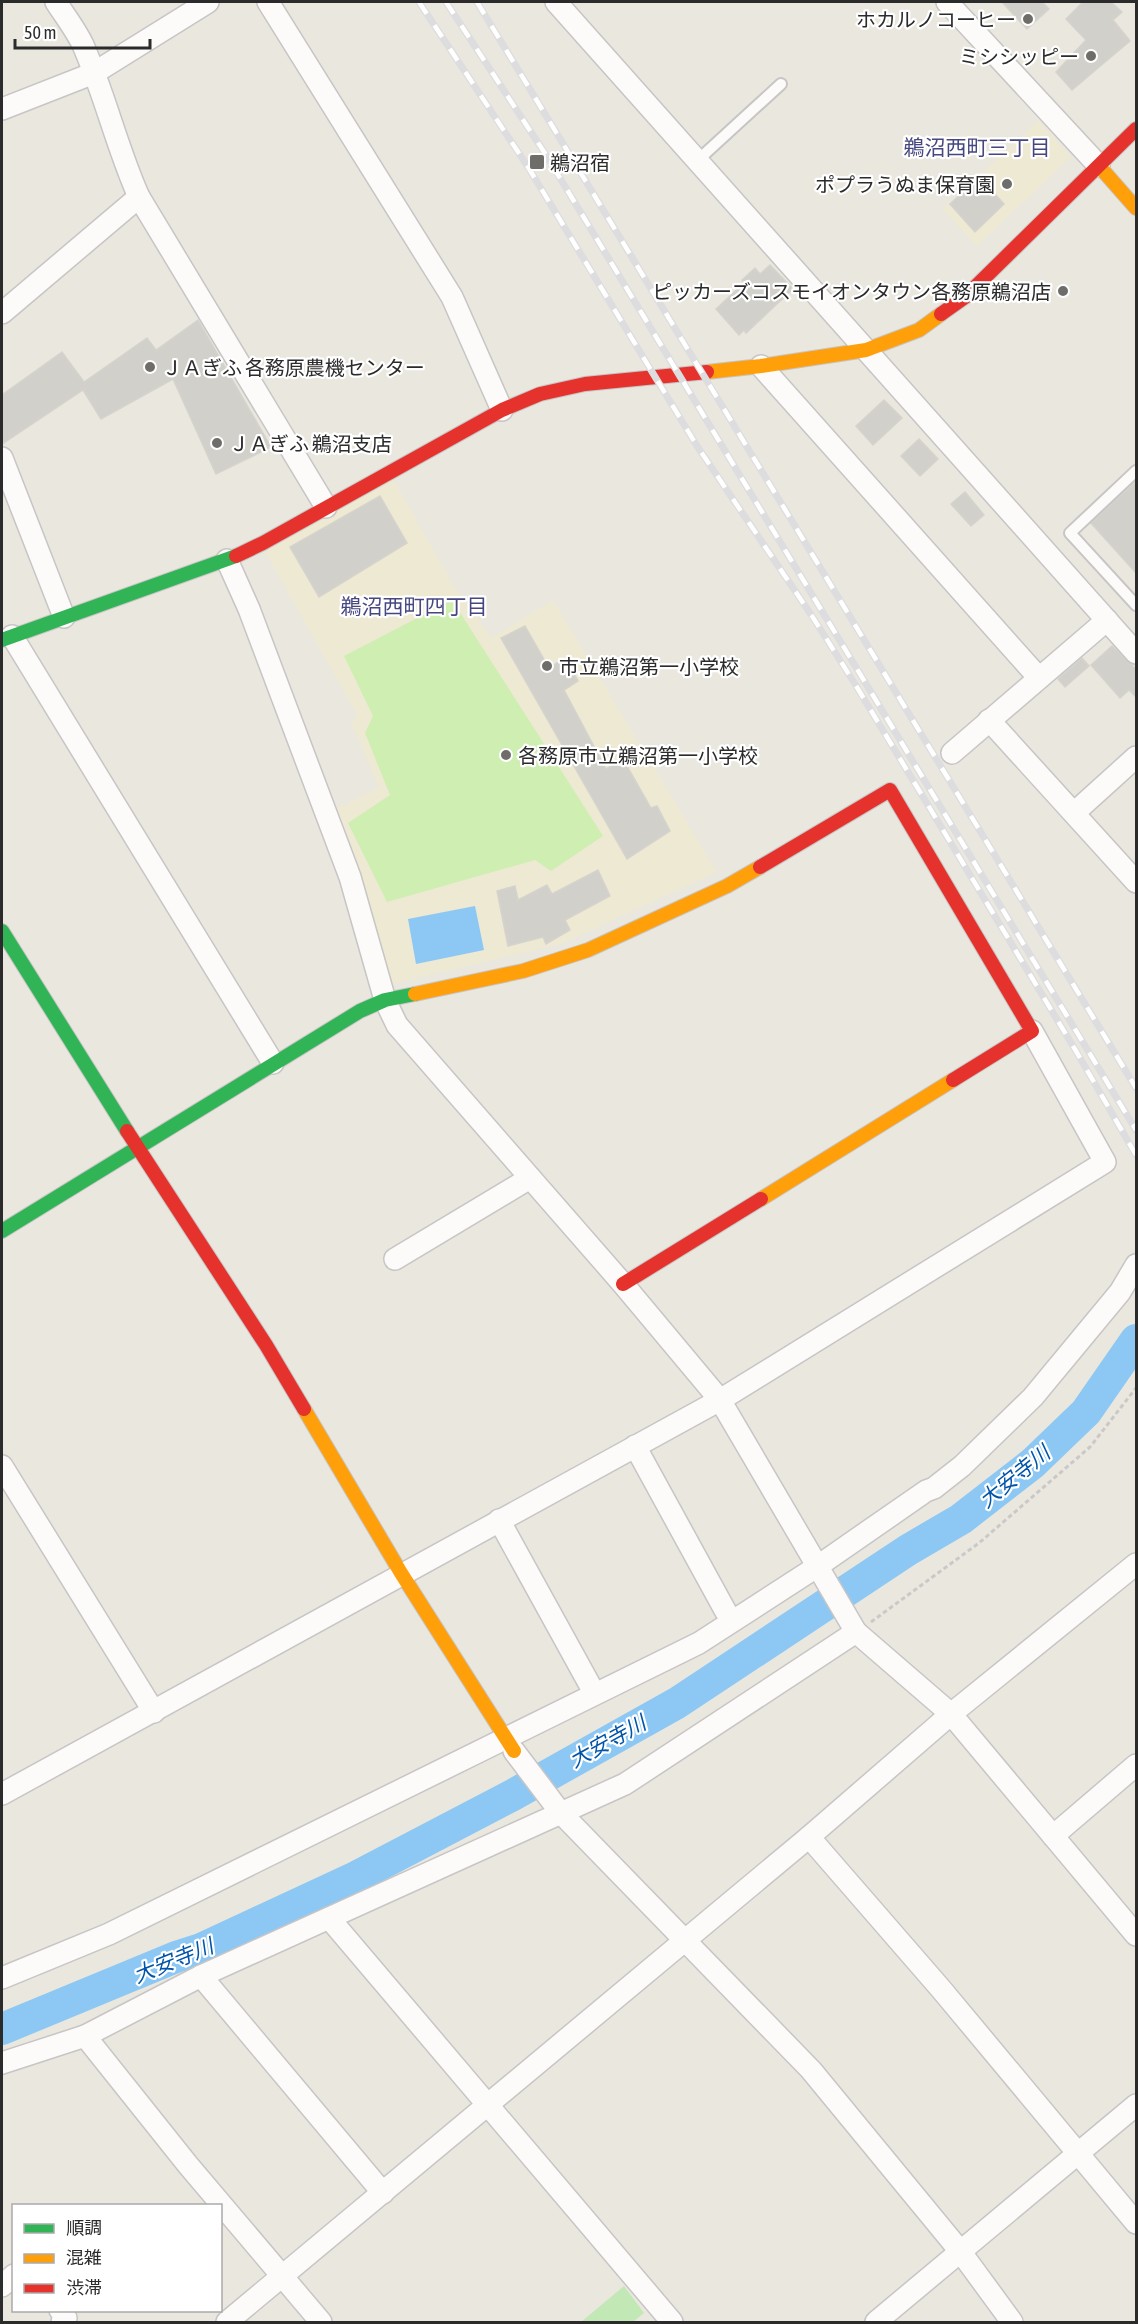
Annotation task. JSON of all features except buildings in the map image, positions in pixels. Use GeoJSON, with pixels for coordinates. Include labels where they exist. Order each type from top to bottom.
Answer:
{"type":"FeatureCollection","features":[{"type":"Feature","properties":{"kind":"street"},"geometry":{"type":"LineString","coordinates":[[56,2],[81,43],[94,73],[125,165],[139,197],[326,507]]}},
{"type":"Feature","properties":{"kind":"street"},"geometry":{"type":"LineString","coordinates":[[2,109],[94,73],[208,2]]}},
{"type":"Feature","properties":{"kind":"street"},"geometry":{"type":"LineString","coordinates":[[268,2],[452,297],[502,410]]}},
{"type":"Feature","properties":{"kind":"street"},"geometry":{"type":"LineString","coordinates":[[556,2],[1137,653]]}},
{"type":"Feature","properties":{"kind":"street"},"geometry":{"type":"LineString","coordinates":[[947,2],[1137,207]]}},
{"type":"Feature","properties":{"kind":"street"},"geometry":{"type":"LineString","coordinates":[[273,1063],[7,638],[227,560],[263,543],[441,442],[540,393],[585,384],[761,366],[866,350],[918,330],[965,297],[1137,129]]}},
{"type":"Feature","properties":{"kind":"street"},"geometry":{"type":"LineString","coordinates":[[2,313],[139,197]]}},
{"type":"Feature","properties":{"kind":"street"},"geometry":{"type":"LineString","coordinates":[[761,366],[1039,678]]}},
{"type":"Feature","properties":{"kind":"street"},"geometry":{"type":"LineString","coordinates":[[2,458],[64,617]]}},
{"type":"Feature","properties":{"kind":"street"},"geometry":{"type":"LineString","coordinates":[[227,560],[249,609],[350,878],[385,1000],[397,1025],[624,1284],[720,1400],[856,1632],[951,1714],[1137,1935]]}},
{"type":"Feature","properties":{"kind":"street"},"geometry":{"type":"LineString","coordinates":[[952,753],[1107,620]]}},
{"type":"Feature","properties":{"kind":"street"},"geometry":{"type":"LineString","coordinates":[[989,720],[1137,882]]}},
{"type":"Feature","properties":{"kind":"street"},"geometry":{"type":"LineString","coordinates":[[1074,813],[1137,757]]}},
{"type":"Feature","properties":{"kind":"street"},"geometry":{"type":"LineString","coordinates":[[2,1231],[360,1011],[385,1000],[523,971],[588,950],[727,886],[890,790],[1032,1031],[1105,1162],[720,1400],[2,1794]]}},
{"type":"Feature","properties":{"kind":"street"},"geometry":{"type":"LineString","coordinates":[[2,931],[138,1149],[266,1345],[401,1574],[510,1745],[556,1808],[811,2070],[960,2251],[1012,2322]]}},
{"type":"Feature","properties":{"kind":"street"},"geometry":{"type":"LineString","coordinates":[[624,1284],[1032,1031]]}},
{"type":"Feature","properties":{"kind":"street"},"geometry":{"type":"LineString","coordinates":[[395,1259],[530,1178]]}},
{"type":"Feature","properties":{"kind":"street"},"geometry":{"type":"LineString","coordinates":[[2,1978],[108,1934],[510,1745],[699,1643],[818,1567],[926,1491],[934,1488],[962,1466],[1033,1397],[1120,1292],[1137,1265]]}},
{"type":"Feature","properties":{"kind":"street"},"geometry":{"type":"LineString","coordinates":[[635,1446],[726,1612]]}},
{"type":"Feature","properties":{"kind":"street"},"geometry":{"type":"LineString","coordinates":[[2,1466],[154,1712]]}},
{"type":"Feature","properties":{"kind":"street"},"geometry":{"type":"LineString","coordinates":[[499,1520],[591,1686]]}},
{"type":"Feature","properties":{"kind":"street"},"geometry":{"type":"LineString","coordinates":[[227,2322],[283,2278],[809,1837],[951,1714],[1137,1564]]}},
{"type":"Feature","properties":{"kind":"street"},"geometry":{"type":"LineString","coordinates":[[2,2063],[85,2036],[201,1976],[329,1918],[556,1808],[625,1784],[856,1632]]}},
{"type":"Feature","properties":{"kind":"street"},"geometry":{"type":"LineString","coordinates":[[1053,1836],[1137,1765]]}},
{"type":"Feature","properties":{"kind":"street"},"geometry":{"type":"LineString","coordinates":[[809,1837],[941,1989],[1137,2223]]}},
{"type":"Feature","properties":{"kind":"street"},"geometry":{"type":"LineString","coordinates":[[329,1918],[672,2322]]}},
{"type":"Feature","properties":{"kind":"street"},"geometry":{"type":"LineString","coordinates":[[201,1976],[383,2193]]}},
{"type":"Feature","properties":{"kind":"street"},"geometry":{"type":"LineString","coordinates":[[85,2036],[221,2204]]}},
{"type":"Feature","properties":{"kind":"street"},"geometry":{"type":"LineString","coordinates":[[876,2322],[1137,2105]]}},
{"type":"Feature","properties":{"kind":"street"},"geometry":{"type":"LineString","coordinates":[[222,2205],[321,2322]]}},
{"type":"Feature","properties":{"kind":"lane"},"geometry":{"type":"LineString","coordinates":[[698,160],[781,84]]}},
{"type":"Feature","properties":{"kind":"lane"},"geometry":{"type":"LineString","coordinates":[[1137,471],[1070,533],[1137,605]]}},
{"type":"Feature","properties":{"kind":"path"},"geometry":{"type":"LineString","coordinates":[[856,1632],[979,1543],[1090,1447],[1137,1388]]}},
{"type":"Feature","properties":{"kind":"shaded area","name":"ポプラうぬま保育園"},"geometry":{"type":"Polygon","coordinates":[[[1038,121],[1071,157],[977,246],[943,210],[1038,121]]]}},
{"type":"Feature","properties":{"kind":"shaded area","name":"各務原市立鵜沼第一小学校"},"geometry":{"type":"Polygon","coordinates":[[[389,472],[455,588],[492,638],[553,600],[717,872],[561,944],[387,985],[334,810],[379,787],[351,723],[358,716],[265,552],[389,472]]]}},
{"type":"Feature","properties":{"kind":"green space"},"geometry":{"type":"Polygon","coordinates":[[[452,600],[603,836],[551,871],[535,860],[387,902],[348,823],[390,795],[365,733],[373,716],[344,656],[452,600]]]}},
{"type":"Feature","properties":{"kind":"green space"},"geometry":{"type":"Polygon","coordinates":[[[624,2286],[644,2313],[633,2322],[581,2322],[624,2286]]]}},
{"type":"Feature","properties":{"kind":"water"},"geometry":{"type":"Polygon","coordinates":[[[475,906],[484,950],[416,964],[408,919],[475,906]]]}},
{"type":"Feature","properties":{"kind":"waterway","name":"大安寺川"},"geometry":{"type":"LineString","coordinates":[[2,2029],[176,1957],[201,1949],[356,1877],[511,1796],[677,1703],[908,1550],[961,1519],[1033,1463],[1086,1412],[1136,1340]]}},
{"type":"Feature","properties":{"kind":"railway"},"geometry":{"type":"LineString","coordinates":[[419,2],[528,167],[697,446],[855,684],[1136,1155]]}},
{"type":"Feature","properties":{"kind":"railway"},"geometry":{"type":"LineString","coordinates":[[446,2],[546,155],[1136,1130]]}},
{"type":"Feature","properties":{"kind":"railway"},"geometry":{"type":"LineString","coordinates":[[477,2],[1136,1088]]}},
{"type":"Feature","properties":{"kind":"traffic: fast"},"geometry":{"type":"LineString","coordinates":[[2,640],[236,556]]}},
{"type":"Feature","properties":{"kind":"traffic: fast"},"geometry":{"type":"LineString","coordinates":[[2,931],[127,1131]]}},
{"type":"Feature","properties":{"kind":"traffic: fast"},"geometry":{"type":"LineString","coordinates":[[2,1231],[360,1011],[385,1000],[415,994]]}},
{"type":"Feature","properties":{"kind":"traffic: slow"},"geometry":{"type":"LineString","coordinates":[[1099,166],[1136,208]]}},
{"type":"Feature","properties":{"kind":"traffic: slow"},"geometry":{"type":"LineString","coordinates":[[707,372],[866,350],[919,330],[941,314]]}},
{"type":"Feature","properties":{"kind":"traffic: slow"},"geometry":{"type":"LineString","coordinates":[[415,994],[523,971],[588,950],[727,886],[760,867]]}},
{"type":"Feature","properties":{"kind":"traffic: slow"},"geometry":{"type":"LineString","coordinates":[[761,1199],[953,1080]]}},
{"type":"Feature","properties":{"kind":"traffic: slow"},"geometry":{"type":"LineString","coordinates":[[304,1409],[401,1573],[514,1751]]}},
{"type":"Feature","properties":{"kind":"traffic: jam"},"geometry":{"type":"LineString","coordinates":[[941,314],[965,297],[1136,129]]}},
{"type":"Feature","properties":{"kind":"traffic: jam"},"geometry":{"type":"LineString","coordinates":[[236,556],[502,410],[540,394],[585,384],[707,372]]}},
{"type":"Feature","properties":{"kind":"traffic: jam"},"geometry":{"type":"LineString","coordinates":[[760,867],[890,790],[1032,1031],[953,1080]]}},
{"type":"Feature","properties":{"kind":"traffic: jam"},"geometry":{"type":"LineString","coordinates":[[127,1131],[266,1345],[304,1409]]}},
{"type":"Feature","properties":{"kind":"traffic: jam"},"geometry":{"type":"LineString","coordinates":[[623,1284],[761,1199]]}},
{"type":"Feature","properties":{"kind":"place","name":"ホカルノコーヒー"},"geometry":{"type":"Point","coordinates":[1028,19]}},
{"type":"Feature","properties":{"kind":"place","name":"ミシシッピー"},"geometry":{"type":"Point","coordinates":[1091,56]}},
{"type":"Feature","properties":{"kind":"place","name":"鵜沼宿"},"geometry":{"type":"Point","coordinates":[537,162]}},
{"type":"Feature","properties":{"kind":"place","name":"ポプラうぬま保育園"},"geometry":{"type":"Point","coordinates":[1007,184]}},
{"type":"Feature","properties":{"kind":"place","name":"ピッカーズコスモイオンタウン各務原鵜沼店"},"geometry":{"type":"Point","coordinates":[1063,291]}},
{"type":"Feature","properties":{"kind":"place","name":"ＪＡぎふ 各務原農機センター"},"geometry":{"type":"Point","coordinates":[150,367]}},
{"type":"Feature","properties":{"kind":"place","name":"ＪＡぎふ 鵜沼支店"},"geometry":{"type":"Point","coordinates":[217,443]}},
{"type":"Feature","properties":{"kind":"place","name":"市立鵜沼第一小学校"},"geometry":{"type":"Point","coordinates":[547,666]}},
{"type":"Feature","properties":{"kind":"place","name":"各務原市立鵜沼第一小学校"},"geometry":{"type":"Point","coordinates":[506,755]}},
{"type":"Feature","properties":{"kind":"district","name":"鵜沼西町三丁目"},"geometry":{"type":"Point","coordinates":[977,147]}},
{"type":"Feature","properties":{"kind":"district","name":"鵜沼西町四丁目"},"geometry":{"type":"Point","coordinates":[414,606]}}]}
